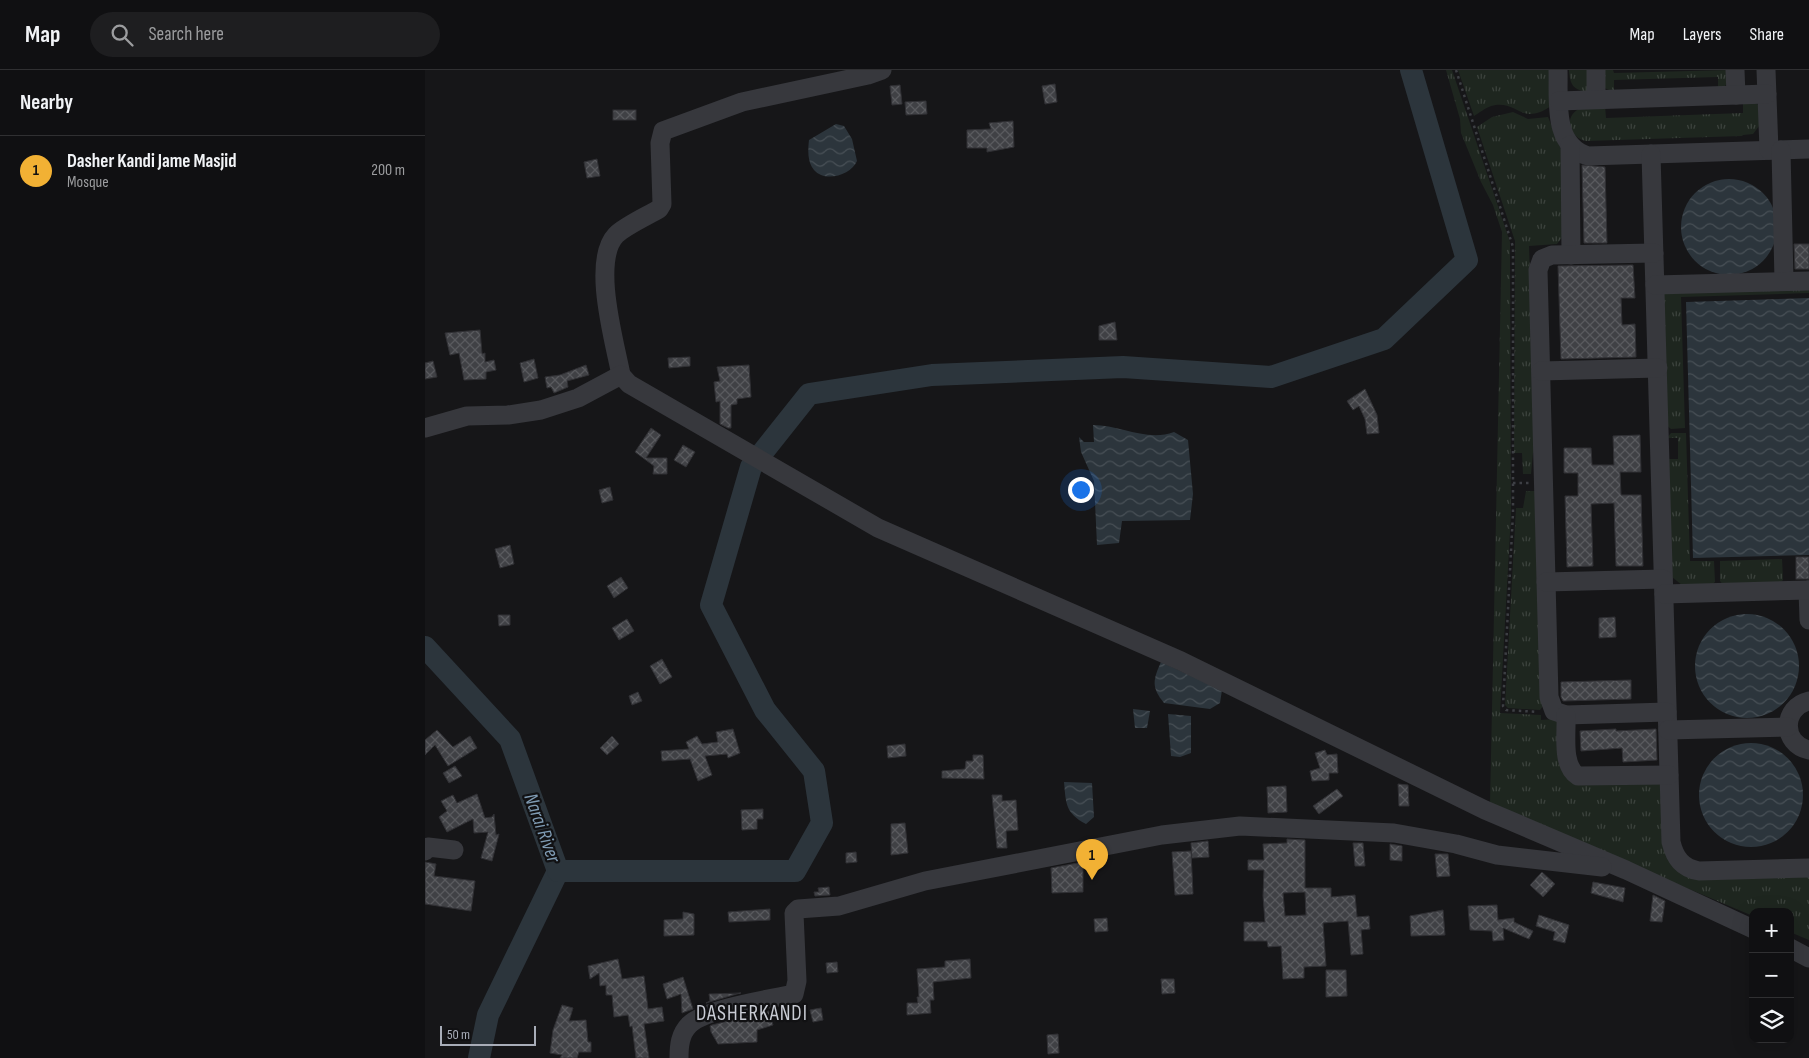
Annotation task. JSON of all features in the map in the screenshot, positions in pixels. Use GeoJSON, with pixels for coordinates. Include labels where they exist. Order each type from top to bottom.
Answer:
{"type":"FeatureCollection","features":[{"type":"Feature","properties":{"kind":"street"},"geometry":{"type":"LineString","coordinates":[[882,70],[868,75],[742,102],[663,131],[660,143],[662,204],[659,209],[615,235],[608,251],[605,269],[604,278],[610,324],[625,379],[878,528],[1181,661],[1485,810],[1626,870],[1749,927]]}},
{"type":"Feature","properties":{"kind":"street"},"geometry":{"type":"LineString","coordinates":[[1558,70],[1560,125],[1569,145],[1571,255]]}},
{"type":"Feature","properties":{"kind":"street"},"geometry":{"type":"LineString","coordinates":[[1596,70],[1596,100]]}},
{"type":"Feature","properties":{"kind":"street"},"geometry":{"type":"LineString","coordinates":[[1735,70],[1736,95]]}},
{"type":"Feature","properties":{"kind":"street"},"geometry":{"type":"LineString","coordinates":[[1766,70],[1767,94],[1775,150],[1785,281]]}},
{"type":"Feature","properties":{"kind":"street"},"geometry":{"type":"LineString","coordinates":[[1559,101],[1767,94]]}},
{"type":"Feature","properties":{"kind":"street"},"geometry":{"type":"LineString","coordinates":[[1569,145],[1578,153],[1588,156],[1809,149]]}},
{"type":"Feature","properties":{"kind":"street"},"geometry":{"type":"LineString","coordinates":[[1651,154],[1667,721],[1671,842],[1673,852],[1679,862],[1689,869],[1699,871],[1809,868]]}},
{"type":"Feature","properties":{"kind":"street"},"geometry":{"type":"LineString","coordinates":[[1654,253],[1553,255],[1542,259],[1538,270],[1549,697],[1560,713],[1567,761],[1573,773],[1584,777],[1669,774]]}},
{"type":"Feature","properties":{"kind":"street"},"geometry":{"type":"LineString","coordinates":[[1655,285],[1809,280]]}},
{"type":"Feature","properties":{"kind":"street"},"geometry":{"type":"LineString","coordinates":[[1541,371],[1657,368]]}},
{"type":"Feature","properties":{"kind":"street"},"geometry":{"type":"LineString","coordinates":[[425,428],[467,416],[508,415],[541,410],[578,398],[625,379]]}},
{"type":"Feature","properties":{"kind":"street"},"geometry":{"type":"LineString","coordinates":[[1546,582],[1809,590],[1809,620]]}},
{"type":"Feature","properties":{"kind":"street"},"geometry":{"type":"LineString","coordinates":[[1809,701],[1797,706],[1791,713],[1788,727],[1793,741],[1809,750]]}},
{"type":"Feature","properties":{"kind":"street"},"geometry":{"type":"LineString","coordinates":[[1560,713],[1788,727]]}},
{"type":"Feature","properties":{"kind":"street"},"geometry":{"type":"LineString","coordinates":[[679,1058],[679,1041],[689,1024],[712,1012],[794,994],[797,981],[794,913],[798,909],[839,906],[925,881],[1162,835],[1240,826],[1394,833],[1456,844],[1497,855],[1626,870]]}},
{"type":"Feature","properties":{"kind":"street"},"geometry":{"type":"LineString","coordinates":[[425,850],[428,847],[453,850]]}},
{"type":"Feature","properties":{"kind":"street"},"geometry":{"type":"LineString","coordinates":[[1794,950],[1809,958]]}},
{"type":"Feature","properties":{"kind":"path"},"geometry":{"type":"LineString","coordinates":[[1455,70],[1513,247],[1513,513],[1503,706],[1506,710],[1560,713]]}},
{"type":"Feature","properties":{"kind":"green space"},"geometry":{"type":"Polygon","coordinates":[[[1446,70],[1452,70],[1510,242],[1511,514],[1500,713],[1541,715],[1541,720],[1555,719],[1562,726],[1563,765],[1652,780],[1661,785],[1672,864],[1809,875],[1809,940],[1794,934],[1794,908],[1749,908],[1749,914],[1490,805],[1502,232],[1493,205],[1481,182],[1461,133],[1460,119],[1446,70]]]}},
{"type":"Feature","properties":{"kind":"green space"},"geometry":{"type":"Polygon","coordinates":[[[1458,70],[1549,70],[1551,106],[1541,112],[1532,114],[1507,106],[1491,106],[1474,116],[1458,70]]]}},
{"type":"Feature","properties":{"kind":"green space"},"geometry":{"type":"Polygon","coordinates":[[[1569,70],[1588,70],[1588,92],[1573,86],[1569,70]]]}},
{"type":"Feature","properties":{"kind":"green space"},"geometry":{"type":"Polygon","coordinates":[[[1601,70],[1613,70],[1614,73],[1729,70],[1728,82],[1724,87],[1718,87],[1718,77],[1614,80],[1614,92],[1602,87],[1601,70]]]}},
{"type":"Feature","properties":{"kind":"green space"},"geometry":{"type":"Polygon","coordinates":[[[1755,102],[1759,106],[1762,122],[1753,134],[1742,136],[1586,141],[1573,133],[1570,123],[1570,119],[1577,110],[1587,107],[1605,106],[1606,118],[1743,113],[1743,103],[1755,102]]]}},
{"type":"Feature","properties":{"kind":"green space"},"geometry":{"type":"Polygon","coordinates":[[[1513,112],[1528,119],[1548,117],[1561,149],[1564,235],[1557,244],[1529,246],[1536,452],[1533,453],[1531,474],[1523,474],[1522,453],[1514,453],[1515,241],[1477,127],[1492,117],[1513,112]]]}},
{"type":"Feature","properties":{"kind":"green space"},"geometry":{"type":"Polygon","coordinates":[[[1809,287],[1809,293],[1681,297],[1685,428],[1671,429],[1666,425],[1662,292],[1809,287]]]}},
{"type":"Feature","properties":{"kind":"green space"},"geometry":{"type":"Polygon","coordinates":[[[1671,433],[1686,433],[1690,561],[1714,561],[1715,582],[1710,586],[1682,585],[1672,577],[1667,459],[1678,459],[1678,438],[1667,438],[1671,433]]]}},
{"type":"Feature","properties":{"kind":"green space"},"geometry":{"type":"Polygon","coordinates":[[[1526,491],[1536,491],[1543,706],[1540,710],[1508,708],[1505,705],[1516,508],[1523,508],[1526,491]]]}},
{"type":"Feature","properties":{"kind":"green space"},"geometry":{"type":"Polygon","coordinates":[[[1782,559],[1783,580],[1779,584],[1724,586],[1720,581],[1720,561],[1782,559]]]}},
{"type":"Feature","properties":{"kind":"water"},"geometry":{"type":"Polygon","coordinates":[[[836,124],[844,126],[852,139],[857,161],[849,170],[831,177],[819,174],[812,167],[808,151],[809,140],[836,124]]]}},
{"type":"Feature","properties":{"kind":"water"},"geometry":{"type":"Polygon","coordinates":[[[1729,179],[1747,183],[1763,193],[1773,209],[1777,227],[1773,245],[1763,261],[1747,271],[1729,275],[1711,271],[1695,261],[1685,245],[1681,227],[1685,209],[1695,193],[1711,183],[1729,179]]]}},
{"type":"Feature","properties":{"kind":"water"},"geometry":{"type":"Polygon","coordinates":[[[1809,298],[1809,555],[1693,558],[1686,302],[1809,298]]]}},
{"type":"Feature","properties":{"kind":"water"},"geometry":{"type":"Polygon","coordinates":[[[1093,425],[1154,435],[1174,432],[1188,440],[1193,494],[1190,520],[1122,521],[1119,543],[1097,545],[1094,481],[1081,452],[1079,437],[1084,442],[1094,442],[1093,425]]]}},
{"type":"Feature","properties":{"kind":"water"},"geometry":{"type":"Polygon","coordinates":[[[1747,614],[1767,618],[1784,629],[1795,646],[1799,666],[1795,686],[1784,703],[1767,714],[1747,718],[1727,714],[1710,703],[1699,686],[1695,666],[1699,646],[1710,629],[1727,618],[1747,614]]]}},
{"type":"Feature","properties":{"kind":"water"},"geometry":{"type":"Polygon","coordinates":[[[1161,662],[1222,690],[1220,703],[1210,709],[1164,703],[1155,688],[1156,674],[1161,662]]]}},
{"type":"Feature","properties":{"kind":"water"},"geometry":{"type":"Polygon","coordinates":[[[1133,709],[1150,711],[1147,728],[1135,728],[1133,709]]]}},
{"type":"Feature","properties":{"kind":"water"},"geometry":{"type":"Polygon","coordinates":[[[1168,714],[1191,716],[1191,753],[1180,757],[1171,756],[1168,714]]]}},
{"type":"Feature","properties":{"kind":"water"},"geometry":{"type":"Polygon","coordinates":[[[1751,743],[1771,747],[1788,758],[1799,775],[1803,795],[1799,815],[1788,832],[1771,843],[1751,847],[1731,843],[1714,832],[1703,815],[1699,795],[1703,775],[1714,758],[1731,747],[1751,743]]]}},
{"type":"Feature","properties":{"kind":"water"},"geometry":{"type":"Polygon","coordinates":[[[1064,782],[1092,783],[1094,817],[1086,824],[1070,811],[1065,796],[1064,782]]]}},
{"type":"Feature","properties":{"kind":"building"},"geometry":{"type":"Polygon","coordinates":[[[1055,84],[1057,102],[1045,104],[1042,86],[1055,84]]]}},
{"type":"Feature","properties":{"kind":"building"},"geometry":{"type":"Polygon","coordinates":[[[900,85],[902,104],[892,105],[890,86],[900,85]]]}},
{"type":"Feature","properties":{"kind":"building"},"geometry":{"type":"Polygon","coordinates":[[[926,101],[927,114],[906,115],[905,102],[926,101]]]}},
{"type":"Feature","properties":{"kind":"building"},"geometry":{"type":"Polygon","coordinates":[[[613,110],[636,110],[636,120],[613,120],[613,110]]]}},
{"type":"Feature","properties":{"kind":"building"},"geometry":{"type":"Polygon","coordinates":[[[1013,121],[1014,147],[987,152],[987,148],[967,148],[967,130],[991,129],[989,123],[1013,121]]]}},
{"type":"Feature","properties":{"kind":"building"},"geometry":{"type":"Polygon","coordinates":[[[597,159],[600,176],[587,178],[584,162],[597,159]]]}},
{"type":"Feature","properties":{"kind":"building"},"geometry":{"type":"Polygon","coordinates":[[[1582,165],[1605,167],[1607,243],[1584,243],[1582,165]]]}},
{"type":"Feature","properties":{"kind":"building"},"geometry":{"type":"Polygon","coordinates":[[[1794,244],[1809,244],[1809,269],[1795,269],[1794,244]]]}},
{"type":"Feature","properties":{"kind":"building"},"geometry":{"type":"Polygon","coordinates":[[[1633,265],[1635,298],[1621,298],[1622,325],[1635,324],[1636,357],[1561,359],[1558,266],[1633,265]]]}},
{"type":"Feature","properties":{"kind":"building"},"geometry":{"type":"Polygon","coordinates":[[[1115,322],[1117,340],[1099,340],[1099,326],[1115,322]]]}},
{"type":"Feature","properties":{"kind":"building"},"geometry":{"type":"Polygon","coordinates":[[[480,330],[482,354],[485,353],[485,362],[494,360],[496,370],[486,372],[486,379],[464,380],[459,353],[450,355],[445,333],[480,330]]]}},
{"type":"Feature","properties":{"kind":"building"},"geometry":{"type":"Polygon","coordinates":[[[690,357],[690,366],[669,368],[668,358],[690,357]]]}},
{"type":"Feature","properties":{"kind":"building"},"geometry":{"type":"Polygon","coordinates":[[[534,359],[538,378],[524,382],[520,363],[534,359]]]}},
{"type":"Feature","properties":{"kind":"building"},"geometry":{"type":"Polygon","coordinates":[[[433,361],[437,377],[425,379],[425,363],[433,361]]]}},
{"type":"Feature","properties":{"kind":"building"},"geometry":{"type":"Polygon","coordinates":[[[586,365],[589,375],[567,381],[568,387],[554,393],[551,387],[547,388],[545,377],[560,375],[586,365]]]}},
{"type":"Feature","properties":{"kind":"building"},"geometry":{"type":"Polygon","coordinates":[[[749,365],[751,397],[737,399],[737,404],[731,405],[731,428],[728,428],[720,424],[720,401],[716,402],[714,382],[720,381],[717,367],[749,365]]]}},
{"type":"Feature","properties":{"kind":"building"},"geometry":{"type":"Polygon","coordinates":[[[1365,389],[1377,415],[1379,433],[1367,434],[1365,419],[1359,406],[1353,410],[1347,401],[1365,389]]]}},
{"type":"Feature","properties":{"kind":"building"},"geometry":{"type":"Polygon","coordinates":[[[651,428],[661,435],[646,458],[667,458],[667,474],[653,474],[654,466],[635,452],[651,428]]]}},
{"type":"Feature","properties":{"kind":"building"},"geometry":{"type":"Polygon","coordinates":[[[1640,435],[1641,472],[1620,472],[1621,495],[1641,495],[1643,566],[1616,566],[1614,503],[1591,504],[1593,566],[1567,567],[1565,496],[1578,496],[1578,473],[1564,473],[1564,448],[1591,448],[1592,465],[1614,465],[1613,436],[1640,435]]]}},
{"type":"Feature","properties":{"kind":"building"},"geometry":{"type":"Polygon","coordinates":[[[683,445],[695,452],[686,467],[674,460],[683,445]]]}},
{"type":"Feature","properties":{"kind":"building"},"geometry":{"type":"Polygon","coordinates":[[[610,487],[613,500],[602,503],[599,490],[610,487]]]}},
{"type":"Feature","properties":{"kind":"building"},"geometry":{"type":"Polygon","coordinates":[[[510,545],[514,564],[500,568],[495,549],[510,545]]]}},
{"type":"Feature","properties":{"kind":"building"},"geometry":{"type":"Polygon","coordinates":[[[1796,557],[1809,557],[1809,579],[1796,579],[1796,557]]]}},
{"type":"Feature","properties":{"kind":"building"},"geometry":{"type":"Polygon","coordinates":[[[621,577],[628,588],[614,598],[607,586],[621,577]]]}},
{"type":"Feature","properties":{"kind":"building"},"geometry":{"type":"Polygon","coordinates":[[[498,615],[510,615],[510,625],[499,626],[498,615]]]}},
{"type":"Feature","properties":{"kind":"building"},"geometry":{"type":"Polygon","coordinates":[[[1615,617],[1616,637],[1599,638],[1599,618],[1615,617]]]}},
{"type":"Feature","properties":{"kind":"building"},"geometry":{"type":"Polygon","coordinates":[[[627,619],[634,631],[619,640],[612,628],[627,619]]]}},
{"type":"Feature","properties":{"kind":"building"},"geometry":{"type":"Polygon","coordinates":[[[662,659],[672,677],[660,684],[650,666],[662,659]]]}},
{"type":"Feature","properties":{"kind":"building"},"geometry":{"type":"Polygon","coordinates":[[[1631,680],[1631,699],[1563,701],[1561,697],[1561,682],[1631,680]]]}},
{"type":"Feature","properties":{"kind":"building"},"geometry":{"type":"Polygon","coordinates":[[[638,692],[642,701],[632,705],[629,696],[638,692]]]}},
{"type":"Feature","properties":{"kind":"building"},"geometry":{"type":"Polygon","coordinates":[[[733,729],[740,753],[728,758],[727,754],[705,756],[712,775],[698,781],[690,759],[662,761],[661,751],[689,749],[686,742],[697,736],[702,744],[718,742],[716,732],[733,729]]]}},
{"type":"Feature","properties":{"kind":"building"},"geometry":{"type":"Polygon","coordinates":[[[1616,729],[1616,731],[1656,729],[1657,760],[1623,762],[1622,748],[1581,751],[1580,731],[1616,729]]]}},
{"type":"Feature","properties":{"kind":"building"},"geometry":{"type":"Polygon","coordinates":[[[437,730],[453,747],[470,736],[477,748],[448,766],[435,745],[425,755],[425,740],[437,730]]]}},
{"type":"Feature","properties":{"kind":"building"},"geometry":{"type":"Polygon","coordinates":[[[612,736],[619,744],[607,755],[600,748],[612,736]]]}},
{"type":"Feature","properties":{"kind":"building"},"geometry":{"type":"Polygon","coordinates":[[[905,744],[906,756],[888,758],[887,746],[905,744]]]}},
{"type":"Feature","properties":{"kind":"building"},"geometry":{"type":"Polygon","coordinates":[[[1325,750],[1327,755],[1337,754],[1338,773],[1329,773],[1329,780],[1312,781],[1310,771],[1320,768],[1315,753],[1325,750]]]}},
{"type":"Feature","properties":{"kind":"building"},"geometry":{"type":"Polygon","coordinates":[[[973,755],[983,755],[984,779],[942,778],[942,771],[965,769],[966,761],[973,761],[973,755]]]}},
{"type":"Feature","properties":{"kind":"building"},"geometry":{"type":"Polygon","coordinates":[[[455,766],[462,776],[449,783],[443,773],[455,766]]]}},
{"type":"Feature","properties":{"kind":"building"},"geometry":{"type":"Polygon","coordinates":[[[1398,784],[1408,785],[1409,806],[1399,806],[1398,784]]]}},
{"type":"Feature","properties":{"kind":"building"},"geometry":{"type":"Polygon","coordinates":[[[1286,786],[1287,812],[1268,813],[1267,787],[1286,786]]]}},
{"type":"Feature","properties":{"kind":"building"},"geometry":{"type":"Polygon","coordinates":[[[1337,789],[1343,796],[1319,814],[1313,806],[1337,789]]]}},
{"type":"Feature","properties":{"kind":"building"},"geometry":{"type":"Polygon","coordinates":[[[477,794],[485,818],[492,817],[494,814],[496,835],[499,834],[492,861],[481,858],[488,832],[474,833],[473,819],[447,832],[439,817],[447,811],[441,801],[453,795],[457,803],[477,794]]]}},
{"type":"Feature","properties":{"kind":"building"},"geometry":{"type":"Polygon","coordinates":[[[992,795],[1002,795],[1002,801],[1016,800],[1018,830],[1006,831],[1007,848],[997,848],[992,795]]]}},
{"type":"Feature","properties":{"kind":"building"},"geometry":{"type":"Polygon","coordinates":[[[763,809],[763,819],[757,819],[757,829],[742,830],[741,810],[763,809]]]}},
{"type":"Feature","properties":{"kind":"building"},"geometry":{"type":"Polygon","coordinates":[[[905,823],[908,853],[891,855],[891,824],[905,823]]]}},
{"type":"Feature","properties":{"kind":"building"},"geometry":{"type":"Polygon","coordinates":[[[1287,839],[1305,840],[1305,888],[1331,888],[1331,897],[1355,895],[1357,917],[1369,916],[1370,929],[1361,930],[1363,954],[1351,955],[1348,921],[1323,923],[1326,966],[1304,967],[1304,978],[1283,979],[1281,946],[1268,947],[1267,941],[1244,941],[1244,922],[1265,922],[1264,870],[1248,870],[1248,860],[1264,860],[1263,844],[1287,843],[1287,839]],[[1305,892],[1283,893],[1285,916],[1306,915],[1305,892]]]}},
{"type":"Feature","properties":{"kind":"building"},"geometry":{"type":"Polygon","coordinates":[[[1208,841],[1209,857],[1192,858],[1191,843],[1208,841]]]}},
{"type":"Feature","properties":{"kind":"building"},"geometry":{"type":"Polygon","coordinates":[[[1353,843],[1363,843],[1365,866],[1355,866],[1353,843]]]}},
{"type":"Feature","properties":{"kind":"building"},"geometry":{"type":"Polygon","coordinates":[[[1390,844],[1402,846],[1402,861],[1390,860],[1390,844]]]}},
{"type":"Feature","properties":{"kind":"building"},"geometry":{"type":"Polygon","coordinates":[[[1191,851],[1193,894],[1175,895],[1172,852],[1191,851]]]}},
{"type":"Feature","properties":{"kind":"building"},"geometry":{"type":"Polygon","coordinates":[[[856,852],[857,862],[846,863],[846,853],[856,852]]]}},
{"type":"Feature","properties":{"kind":"building"},"geometry":{"type":"Polygon","coordinates":[[[1435,854],[1448,854],[1450,876],[1437,877],[1435,854]]]}},
{"type":"Feature","properties":{"kind":"building"},"geometry":{"type":"Polygon","coordinates":[[[425,862],[436,864],[434,876],[475,881],[471,911],[425,904],[425,862]]]}},
{"type":"Feature","properties":{"kind":"building"},"geometry":{"type":"Polygon","coordinates":[[[1083,862],[1083,892],[1052,893],[1051,868],[1083,862]]]}},
{"type":"Feature","properties":{"kind":"building"},"geometry":{"type":"Polygon","coordinates":[[[1542,872],[1555,884],[1543,897],[1530,885],[1542,872]]]}},
{"type":"Feature","properties":{"kind":"building"},"geometry":{"type":"Polygon","coordinates":[[[1593,882],[1625,888],[1623,902],[1591,893],[1593,882]]]}},
{"type":"Feature","properties":{"kind":"building"},"geometry":{"type":"Polygon","coordinates":[[[829,887],[830,895],[815,896],[814,892],[819,892],[818,888],[829,887]]]}},
{"type":"Feature","properties":{"kind":"building"},"geometry":{"type":"Polygon","coordinates":[[[1653,895],[1665,901],[1662,922],[1650,921],[1653,895]]]}},
{"type":"Feature","properties":{"kind":"building"},"geometry":{"type":"Polygon","coordinates":[[[1497,905],[1498,920],[1514,918],[1514,922],[1533,931],[1529,939],[1503,928],[1504,940],[1493,941],[1492,931],[1470,930],[1468,906],[1497,905]]]}},
{"type":"Feature","properties":{"kind":"building"},"geometry":{"type":"Polygon","coordinates":[[[770,909],[770,920],[729,922],[728,912],[770,909]]]}},
{"type":"Feature","properties":{"kind":"building"},"geometry":{"type":"Polygon","coordinates":[[[1443,910],[1445,935],[1411,936],[1410,916],[1443,910]]]}},
{"type":"Feature","properties":{"kind":"building"},"geometry":{"type":"Polygon","coordinates":[[[683,912],[694,914],[694,935],[664,936],[664,920],[683,919],[683,912]]]}},
{"type":"Feature","properties":{"kind":"building"},"geometry":{"type":"Polygon","coordinates":[[[1539,915],[1569,925],[1565,943],[1553,940],[1555,932],[1536,926],[1539,915]]]}},
{"type":"Feature","properties":{"kind":"building"},"geometry":{"type":"Polygon","coordinates":[[[1107,918],[1108,931],[1095,932],[1094,919],[1107,918]]]}},
{"type":"Feature","properties":{"kind":"building"},"geometry":{"type":"Polygon","coordinates":[[[618,959],[622,979],[644,976],[648,1009],[662,1007],[664,1021],[644,1024],[649,1058],[636,1058],[632,1026],[630,1027],[628,1015],[614,1017],[612,995],[606,995],[606,985],[600,986],[599,973],[590,979],[588,966],[618,959]]]}},
{"type":"Feature","properties":{"kind":"building"},"geometry":{"type":"Polygon","coordinates":[[[970,959],[971,978],[933,982],[934,1000],[930,1000],[931,1013],[907,1015],[907,1003],[918,1003],[917,969],[945,967],[945,961],[970,959]]]}},
{"type":"Feature","properties":{"kind":"building"},"geometry":{"type":"Polygon","coordinates":[[[837,962],[838,972],[827,973],[826,963],[837,962]]]}},
{"type":"Feature","properties":{"kind":"building"},"geometry":{"type":"Polygon","coordinates":[[[1326,970],[1346,970],[1347,996],[1326,997],[1326,970]]]}},
{"type":"Feature","properties":{"kind":"building"},"geometry":{"type":"Polygon","coordinates":[[[683,977],[693,1009],[682,1013],[681,994],[667,999],[663,984],[683,977]]]}},
{"type":"Feature","properties":{"kind":"building"},"geometry":{"type":"Polygon","coordinates":[[[1161,979],[1174,979],[1175,993],[1162,994],[1161,979]]]}},
{"type":"Feature","properties":{"kind":"building"},"geometry":{"type":"Polygon","coordinates":[[[740,993],[706,1003],[710,1001],[709,994],[740,993]]]}},
{"type":"Feature","properties":{"kind":"building"},"geometry":{"type":"Polygon","coordinates":[[[562,1005],[573,1008],[569,1021],[586,1020],[588,1042],[591,1042],[591,1052],[579,1052],[577,1058],[560,1058],[562,1055],[550,1053],[553,1030],[562,1005]]]}},
{"type":"Feature","properties":{"kind":"building"},"geometry":{"type":"Polygon","coordinates":[[[821,1008],[823,1020],[813,1022],[810,1010],[821,1008]]]}},
{"type":"Feature","properties":{"kind":"building"},"geometry":{"type":"Polygon","coordinates":[[[769,1011],[773,1025],[757,1030],[757,1042],[718,1044],[711,1032],[710,1026],[712,1025],[769,1011]]]}},
{"type":"Feature","properties":{"kind":"building"},"geometry":{"type":"Polygon","coordinates":[[[1058,1034],[1059,1053],[1048,1054],[1047,1035],[1058,1034]]]}},
{"type":"Feature","properties":{"kind":"waterway"},"geometry":{"type":"LineString","coordinates":[[558,871],[795,871],[822,823],[814,771],[765,710],[711,605],[751,467],[809,394],[932,375],[1123,367],[1271,377],[1384,339],[1467,260],[1411,70]]}},
{"type":"Feature","properties":{"kind":"waterway","name":"Narai River"},"geometry":{"type":"LineString","coordinates":[[425,647],[510,739],[558,871],[488,1015],[479,1058]]}},
{"type":"Feature","properties":{"kind":"place","name":"Dasher Kandi Jame Masjid"},"geometry":{"type":"Point","coordinates":[1092,880]}},
{"type":"Feature","properties":{"kind":"district","name":"DASHERKANDI"},"geometry":{"type":"Point","coordinates":[752,1013]}}]}
